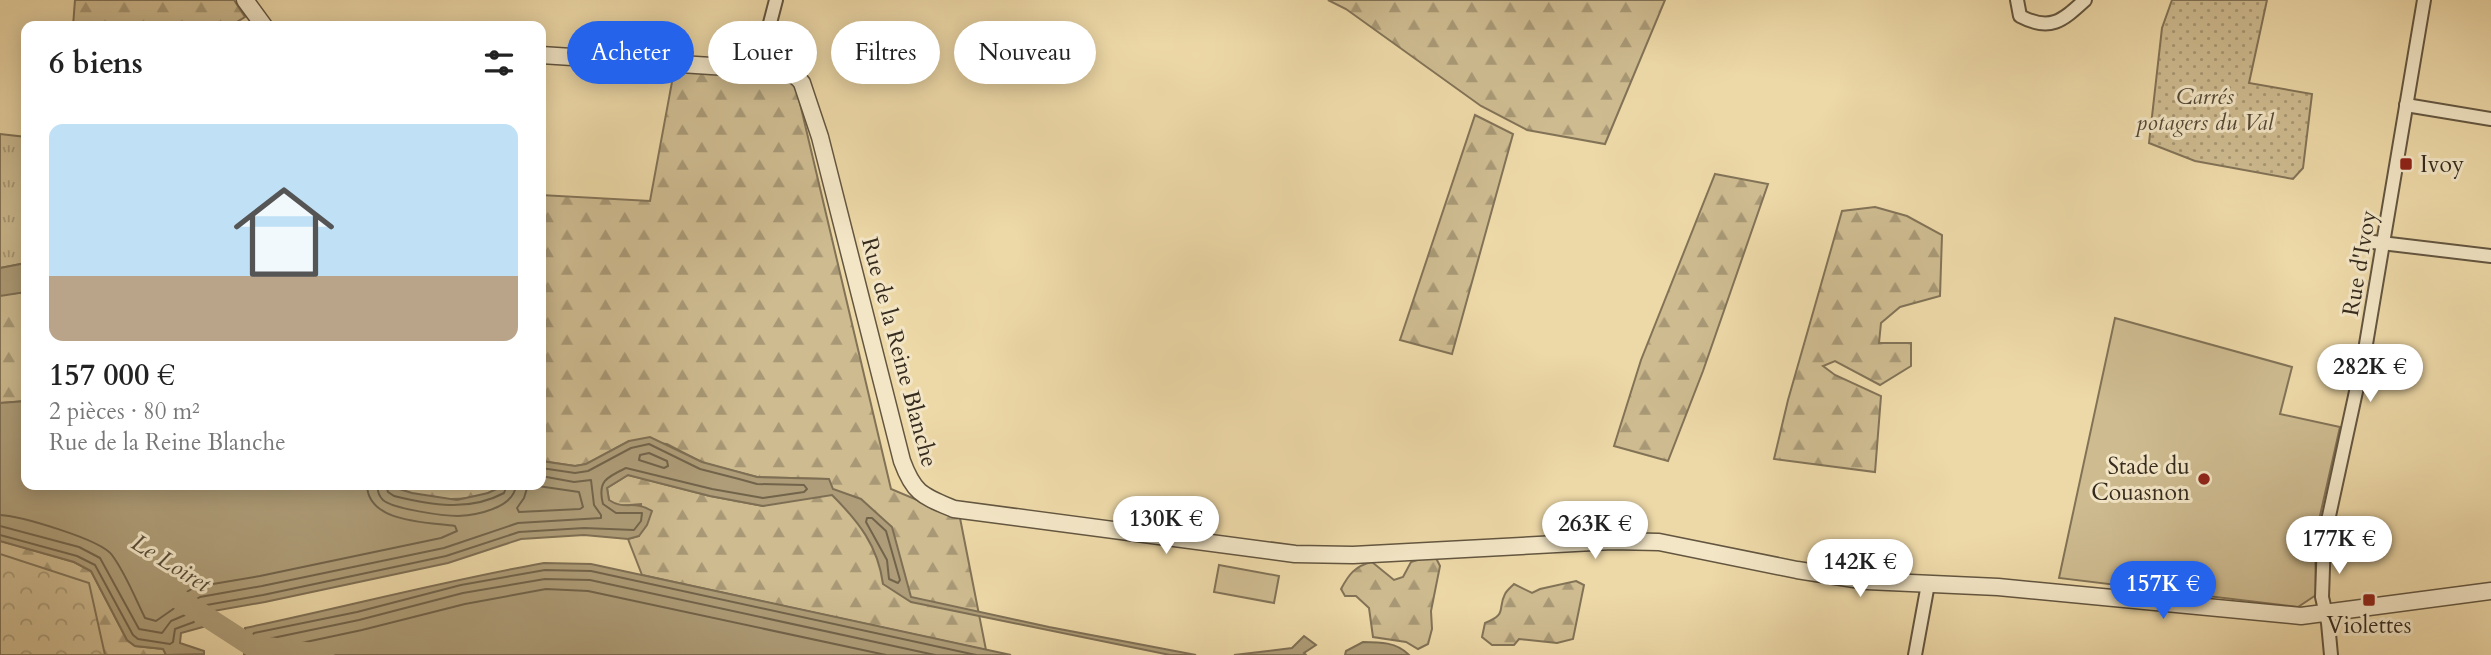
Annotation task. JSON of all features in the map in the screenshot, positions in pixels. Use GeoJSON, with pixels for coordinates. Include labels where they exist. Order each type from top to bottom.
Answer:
{"type":"FeatureCollection","features":[{"type":"Feature","properties":{"kind":"street"},"geometry":{"type":"LineString","coordinates":[[245,0],[260,21]]}},
{"type":"Feature","properties":{"kind":"street"},"geometry":{"type":"LineString","coordinates":[[771,21],[776,0]]}},
{"type":"Feature","properties":{"kind":"street"},"geometry":{"type":"LineString","coordinates":[[2017,0],[2020,16],[2035,23],[2052,24],[2067,16],[2083,2]]}},
{"type":"Feature","properties":{"kind":"street"},"geometry":{"type":"LineString","coordinates":[[2064,0],[2083,2]]}},
{"type":"Feature","properties":{"kind":"street","name":"Rue d'Ivoy"},"geometry":{"type":"LineString","coordinates":[[2331,655],[2322,597],[2324,539],[2365,350],[2379,242],[2424,0]]}},
{"type":"Feature","properties":{"kind":"street","name":"Rue de la Reine Blanche"},"geometry":{"type":"LineString","coordinates":[[546,55],[708,66]]}},
{"type":"Feature","properties":{"kind":"street","name":"Rue de la Reine Blanche"},"geometry":{"type":"LineString","coordinates":[[802,84],[820,137],[902,461],[909,479],[922,495],[954,509],[1295,554],[1353,555],[1612,541],[1659,542],[1867,581],[1998,587],[2301,616],[2491,591]]}},
{"type":"Feature","properties":{"kind":"street"},"geometry":{"type":"LineString","coordinates":[[2406,105],[2491,119]]}},
{"type":"Feature","properties":{"kind":"street"},"geometry":{"type":"LineString","coordinates":[[2379,242],[2491,256]]}},
{"type":"Feature","properties":{"kind":"street"},"geometry":{"type":"LineString","coordinates":[[1915,655],[1928,584]]}},
{"type":"Feature","properties":{"kind":"green space"},"geometry":{"type":"Polygon","coordinates":[[[75,0],[234,0],[245,17],[238,21],[73,21],[75,0]]]}},
{"type":"Feature","properties":{"kind":"green space"},"geometry":{"type":"Polygon","coordinates":[[[1328,0],[1665,0],[1605,144],[1527,130],[1481,106],[1346,9],[1328,0]]]}},
{"type":"Feature","properties":{"kind":"green space","name":"Carrés potagers du Val"},"geometry":{"type":"Polygon","coordinates":[[[2172,0],[2267,0],[2249,83],[2312,94],[2303,168],[2293,179],[2195,161],[2149,143],[2162,28],[2172,0]]]}},
{"type":"Feature","properties":{"kind":"green space"},"geometry":{"type":"Polygon","coordinates":[[[694,72],[708,73],[708,84],[795,84],[891,489],[960,518],[986,650],[642,575],[628,539],[639,536],[641,504],[617,506],[609,501],[607,488],[628,475],[710,496],[763,506],[828,479],[757,477],[703,463],[667,444],[629,441],[587,464],[575,466],[546,462],[546,195],[650,201],[672,84],[694,84],[694,72]]]}},
{"type":"Feature","properties":{"kind":"green space"},"geometry":{"type":"Polygon","coordinates":[[[1475,115],[1513,134],[1452,354],[1400,340],[1475,115]]]}},
{"type":"Feature","properties":{"kind":"green space"},"geometry":{"type":"Polygon","coordinates":[[[0,134],[21,136],[21,264],[0,268],[0,134]]]}},
{"type":"Feature","properties":{"kind":"green space"},"geometry":{"type":"Polygon","coordinates":[[[1715,174],[1768,184],[1703,371],[1668,461],[1614,446],[1641,360],[1715,174]]]}},
{"type":"Feature","properties":{"kind":"green space"},"geometry":{"type":"Polygon","coordinates":[[[1875,207],[1907,216],[1942,235],[1940,296],[1900,307],[1881,323],[1879,343],[1911,343],[1911,366],[1880,385],[1835,361],[1823,366],[1835,375],[1881,396],[1875,472],[1774,459],[1842,211],[1875,207]]]}},
{"type":"Feature","properties":{"kind":"green space"},"geometry":{"type":"Polygon","coordinates":[[[21,293],[21,401],[0,403],[0,295],[21,293]]]}},
{"type":"Feature","properties":{"kind":"green space","name":"Stade du Couasnon"},"geometry":{"type":"Polygon","coordinates":[[[2115,318],[2292,367],[2280,414],[2340,427],[2315,538],[2316,595],[2298,607],[2059,578],[2115,318]]]}},
{"type":"Feature","properties":{"kind":"green space"},"geometry":{"type":"Polygon","coordinates":[[[401,490],[496,490],[477,496],[446,499],[415,495],[401,490]]]}},
{"type":"Feature","properties":{"kind":"green space"},"geometry":{"type":"Polygon","coordinates":[[[0,541],[74,562],[91,571],[127,640],[135,646],[164,649],[166,655],[0,655],[0,541]]]}},
{"type":"Feature","properties":{"kind":"green space"},"geometry":{"type":"Polygon","coordinates":[[[0,554],[89,583],[105,655],[0,655],[0,554]]]}},
{"type":"Feature","properties":{"kind":"green space"},"geometry":{"type":"Polygon","coordinates":[[[1430,556],[1436,558],[1440,566],[1428,644],[1418,649],[1406,642],[1373,637],[1369,608],[1356,596],[1345,596],[1341,589],[1347,579],[1357,568],[1372,562],[1394,580],[1403,577],[1411,562],[1430,556]]]}},
{"type":"Feature","properties":{"kind":"green space"},"geometry":{"type":"Polygon","coordinates":[[[1219,565],[1279,576],[1274,603],[1214,592],[1219,565]]]}},
{"type":"Feature","properties":{"kind":"green space"},"geometry":{"type":"Polygon","coordinates":[[[1576,581],[1584,585],[1573,639],[1557,643],[1519,639],[1514,645],[1492,645],[1482,637],[1485,623],[1497,617],[1505,594],[1514,584],[1532,593],[1576,581]]]}},
{"type":"Feature","properties":{"kind":"water"},"geometry":{"type":"Polygon","coordinates":[[[21,264],[21,293],[0,296],[0,268],[21,264]]]}},
{"type":"Feature","properties":{"kind":"water"},"geometry":{"type":"Polygon","coordinates":[[[21,401],[21,490],[403,490],[457,500],[494,490],[546,490],[546,462],[575,466],[586,464],[629,441],[650,437],[702,462],[757,477],[829,479],[833,489],[861,499],[892,527],[911,597],[1196,655],[1170,655],[911,602],[883,584],[877,558],[866,535],[832,495],[763,506],[710,496],[628,475],[607,488],[609,500],[620,505],[640,506],[652,511],[639,536],[628,539],[584,535],[521,539],[448,563],[202,613],[203,627],[181,633],[180,643],[204,651],[204,654],[166,655],[163,649],[135,646],[127,640],[91,571],[74,562],[0,541],[0,403],[21,401]]]}},
{"type":"Feature","properties":{"kind":"water"},"geometry":{"type":"Polygon","coordinates":[[[544,563],[591,564],[1011,655],[244,655],[245,628],[544,563]]]}},
{"type":"Feature","properties":{"kind":"water"},"geometry":{"type":"Polygon","coordinates":[[[1304,636],[1316,645],[1304,653],[1306,655],[1234,655],[1292,648],[1304,636]]]}},
{"type":"Feature","properties":{"kind":"water"},"geometry":{"type":"Polygon","coordinates":[[[1363,642],[1393,645],[1409,655],[1345,655],[1346,651],[1363,642]]]}},
{"type":"Feature","properties":{"kind":"waterway","name":"Le Loiret"},"geometry":{"type":"LineString","coordinates":[[179,599],[250,645],[324,655]]}},
{"type":"Feature","properties":{"kind":"place","name":"Ivoy"},"geometry":{"type":"Point","coordinates":[2406,164]}},
{"type":"Feature","properties":{"kind":"place","name":"Stade du Couasnon"},"geometry":{"type":"Point","coordinates":[2204,479]}},
{"type":"Feature","properties":{"kind":"place","name":"Violettes"},"geometry":{"type":"Point","coordinates":[2369,600]}}]}
